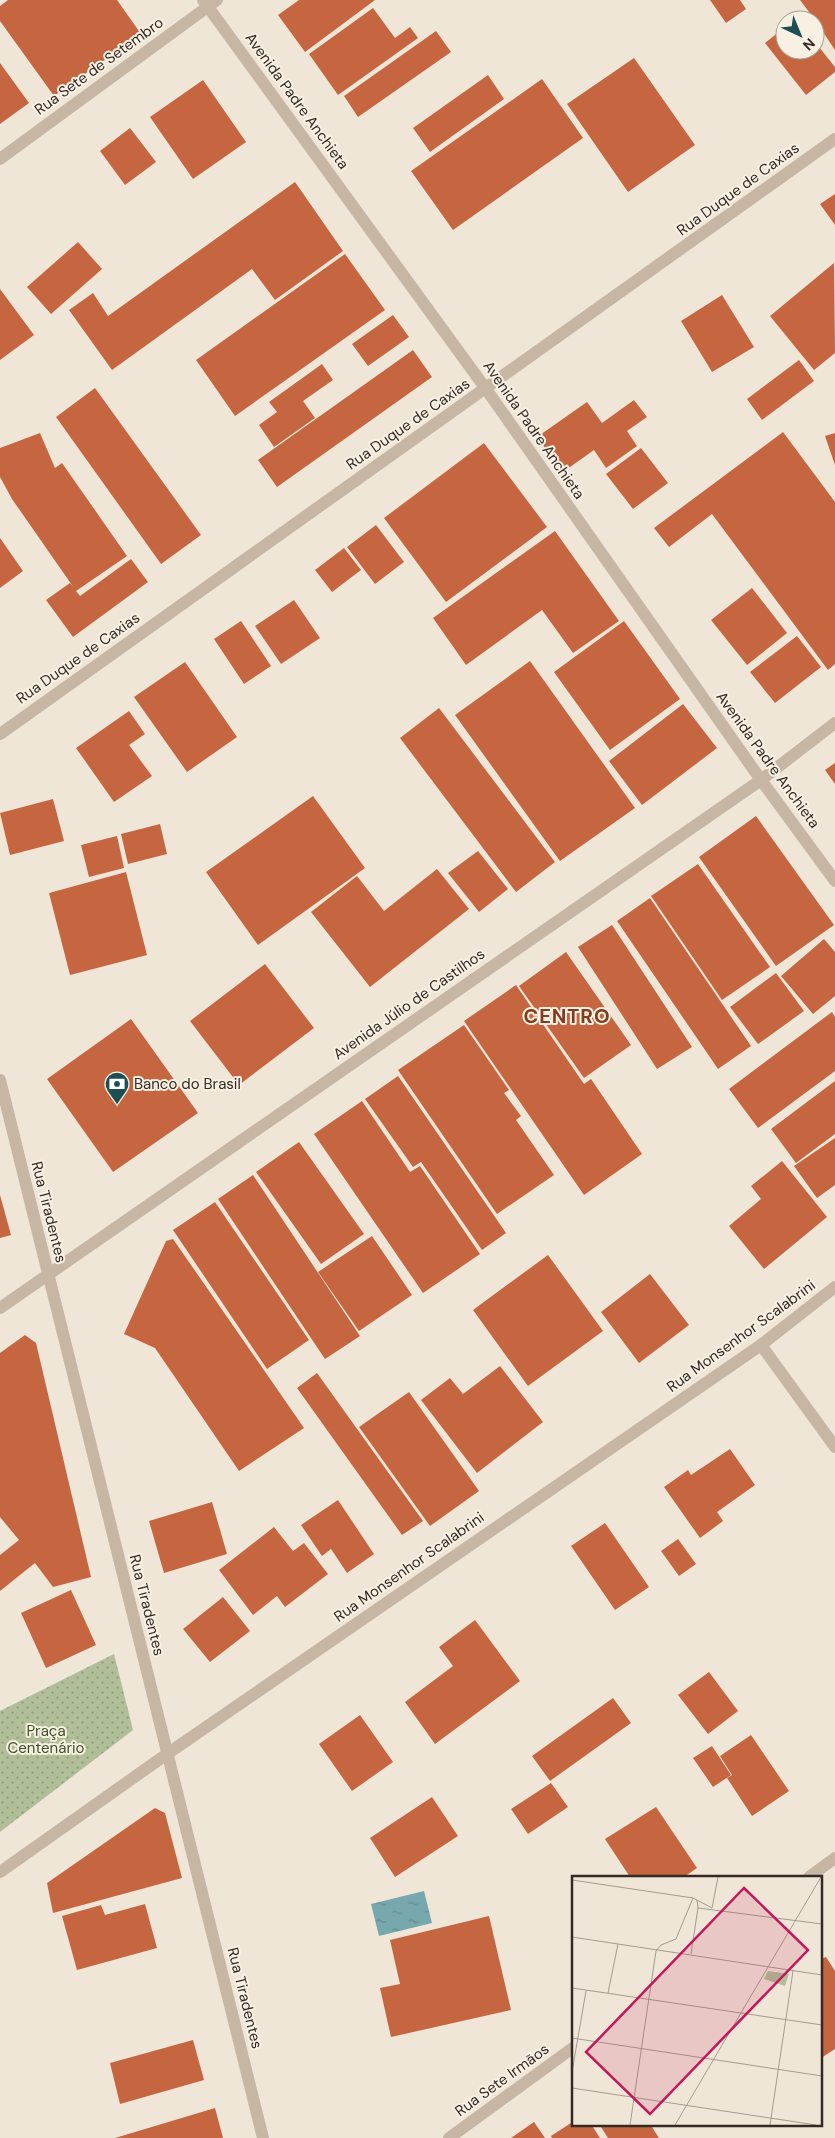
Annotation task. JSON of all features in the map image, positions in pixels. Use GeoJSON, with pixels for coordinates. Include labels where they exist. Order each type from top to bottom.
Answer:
{"type":"FeatureCollection","features":[{"type":"Feature","properties":{"kind":"street","name":"Rua Sete de Setembro"},"geometry":{"type":"LineString","coordinates":[[0,159],[209,2]]}},
{"type":"Feature","properties":{"kind":"street","name":"Avenida Padre Anchieta"},"geometry":{"type":"LineString","coordinates":[[209,2],[486,389],[761,780],[835,881]]}},
{"type":"Feature","properties":{"kind":"street","name":"Rua Duque de Caxias"},"geometry":{"type":"LineString","coordinates":[[0,734],[835,139]]}},
{"type":"Feature","properties":{"kind":"street","name":"Avenida Júlio de Castilhos"},"geometry":{"type":"LineString","coordinates":[[0,1308],[761,780],[835,723]]}},
{"type":"Feature","properties":{"kind":"street","name":"Rua Tiradentes"},"geometry":{"type":"LineString","coordinates":[[0,1080],[263,2138]]}},
{"type":"Feature","properties":{"kind":"street","name":"Rua Monsenhor Scalabrini"},"geometry":{"type":"LineString","coordinates":[[0,1872],[167,1754],[761,1345],[835,1287]]}},
{"type":"Feature","properties":{"kind":"street"},"geometry":{"type":"LineString","coordinates":[[761,1345],[835,1447]]}},
{"type":"Feature","properties":{"kind":"street"},"geometry":{"type":"LineString","coordinates":[[810,1876],[835,1858]]}},
{"type":"Feature","properties":{"kind":"street","name":"Rua Sete Irmãos"},"geometry":{"type":"LineString","coordinates":[[449,2138],[572,2048]]}},
{"type":"Feature","properties":{"kind":"green space","name":"Praça Centenário"},"geometry":{"type":"Polygon","coordinates":[[[114,1654],[133,1730],[0,1832],[0,1711],[114,1654]]]}},
{"type":"Feature","properties":{"kind":"water"},"geometry":{"type":"Polygon","coordinates":[[[424,1891],[432,1923],[379,1936],[371,1904],[424,1891]]]}},
{"type":"Feature","properties":{"kind":"building"},"geometry":{"type":"Polygon","coordinates":[[[8,0],[117,0],[141,34],[54,96],[0,21],[0,6],[8,0]]]}},
{"type":"Feature","properties":{"kind":"building"},"geometry":{"type":"Polygon","coordinates":[[[299,0],[375,0],[305,52],[278,15],[299,0]]]}},
{"type":"Feature","properties":{"kind":"building"},"geometry":{"type":"Polygon","coordinates":[[[710,0],[740,0],[746,9],[726,23],[710,0]]]}},
{"type":"Feature","properties":{"kind":"building"},"geometry":{"type":"Polygon","coordinates":[[[800,0],[835,0],[835,50],[825,35],[825,10],[808,10],[800,0]]]}},
{"type":"Feature","properties":{"kind":"building"},"geometry":{"type":"Polygon","coordinates":[[[373,8],[395,38],[410,27],[418,38],[338,95],[309,54],[373,8]]]}},
{"type":"Feature","properties":{"kind":"building"},"geometry":{"type":"Polygon","coordinates":[[[436,31],[451,52],[358,117],[344,96],[436,31]]]}},
{"type":"Feature","properties":{"kind":"building"},"geometry":{"type":"Polygon","coordinates":[[[775,35],[775,56],[765,43],[775,35]]]}},
{"type":"Feature","properties":{"kind":"building"},"geometry":{"type":"Polygon","coordinates":[[[825,54],[835,67],[835,72],[806,95],[778,60],[825,60],[825,54]]]}},
{"type":"Feature","properties":{"kind":"building"},"geometry":{"type":"Polygon","coordinates":[[[634,58],[695,145],[628,192],[567,104],[634,58]]]}},
{"type":"Feature","properties":{"kind":"building"},"geometry":{"type":"Polygon","coordinates":[[[0,63],[29,103],[0,124],[0,63]]]}},
{"type":"Feature","properties":{"kind":"building"},"geometry":{"type":"Polygon","coordinates":[[[488,75],[504,99],[430,152],[413,128],[488,75]]]}},
{"type":"Feature","properties":{"kind":"building"},"geometry":{"type":"Polygon","coordinates":[[[542,79],[583,138],[453,230],[411,171],[542,79]]]}},
{"type":"Feature","properties":{"kind":"building"},"geometry":{"type":"Polygon","coordinates":[[[203,80],[246,142],[193,179],[150,117],[203,80]]]}},
{"type":"Feature","properties":{"kind":"building"},"geometry":{"type":"Polygon","coordinates":[[[130,128],[156,162],[125,185],[100,151],[130,128]]]}},
{"type":"Feature","properties":{"kind":"building"},"geometry":{"type":"Polygon","coordinates":[[[295,182],[343,251],[275,300],[252,269],[112,370],[69,310],[93,293],[108,316],[295,182]]]}},
{"type":"Feature","properties":{"kind":"building"},"geometry":{"type":"Polygon","coordinates":[[[835,194],[835,225],[820,204],[835,194]]]}},
{"type":"Feature","properties":{"kind":"building"},"geometry":{"type":"Polygon","coordinates":[[[78,242],[102,269],[51,314],[27,287],[78,242]]]}},
{"type":"Feature","properties":{"kind":"building"},"geometry":{"type":"Polygon","coordinates":[[[345,254],[385,310],[235,416],[196,360],[345,254]]]}},
{"type":"Feature","properties":{"kind":"building"},"geometry":{"type":"Polygon","coordinates":[[[834,263],[835,353],[814,370],[770,316],[834,263]]]}},
{"type":"Feature","properties":{"kind":"building"},"geometry":{"type":"Polygon","coordinates":[[[0,289],[34,335],[0,360],[0,289]]]}},
{"type":"Feature","properties":{"kind":"building"},"geometry":{"type":"Polygon","coordinates":[[[722,295],[754,347],[712,372],[681,321],[722,295]]]}},
{"type":"Feature","properties":{"kind":"building"},"geometry":{"type":"Polygon","coordinates":[[[393,315],[409,337],[368,366],[352,344],[393,315]]]}},
{"type":"Feature","properties":{"kind":"building"},"geometry":{"type":"Polygon","coordinates":[[[413,350],[432,377],[277,487],[258,460],[413,350]]]}},
{"type":"Feature","properties":{"kind":"building"},"geometry":{"type":"Polygon","coordinates":[[[799,360],[814,381],[762,420],[747,399],[799,360]]]}},
{"type":"Feature","properties":{"kind":"building"},"geometry":{"type":"Polygon","coordinates":[[[322,364],[333,380],[303,401],[315,418],[274,447],[259,425],[277,412],[269,402],[322,364]]]}},
{"type":"Feature","properties":{"kind":"building"},"geometry":{"type":"Polygon","coordinates":[[[95,388],[201,535],[161,564],[56,417],[95,388]]]}},
{"type":"Feature","properties":{"kind":"building"},"geometry":{"type":"Polygon","coordinates":[[[634,400],[647,417],[627,431],[637,446],[606,468],[594,450],[563,472],[537,437],[587,402],[602,423],[634,400]]]}},
{"type":"Feature","properties":{"kind":"building"},"geometry":{"type":"Polygon","coordinates":[[[783,432],[835,502],[835,664],[828,670],[712,514],[669,547],[654,528],[783,432]]]}},
{"type":"Feature","properties":{"kind":"building"},"geometry":{"type":"Polygon","coordinates":[[[40,433],[55,468],[62,463],[127,556],[76,591],[80,596],[131,559],[148,582],[73,637],[46,600],[70,583],[74,588],[12,499],[0,477],[0,448],[40,433]]]}},
{"type":"Feature","properties":{"kind":"building"},"geometry":{"type":"Polygon","coordinates":[[[835,433],[835,465],[825,436],[835,433]]]}},
{"type":"Feature","properties":{"kind":"building"},"geometry":{"type":"Polygon","coordinates":[[[484,443],[547,527],[446,602],[384,518],[484,443]]]}},
{"type":"Feature","properties":{"kind":"building"},"geometry":{"type":"Polygon","coordinates":[[[641,448],[668,483],[633,509],[606,474],[641,448]]]}},
{"type":"Feature","properties":{"kind":"building"},"geometry":{"type":"Polygon","coordinates":[[[376,525],[404,562],[375,584],[347,547],[376,525]]]}},
{"type":"Feature","properties":{"kind":"building"},"geometry":{"type":"Polygon","coordinates":[[[555,531],[619,621],[573,653],[542,610],[466,665],[433,618],[555,531]]]}},
{"type":"Feature","properties":{"kind":"building"},"geometry":{"type":"Polygon","coordinates":[[[0,538],[23,571],[0,588],[0,538]]]}},
{"type":"Feature","properties":{"kind":"building"},"geometry":{"type":"Polygon","coordinates":[[[344,548],[361,570],[332,592],[315,570],[344,548]]]}},
{"type":"Feature","properties":{"kind":"building"},"geometry":{"type":"Polygon","coordinates":[[[752,588],[787,633],[747,665],[711,620],[752,588]]]}},
{"type":"Feature","properties":{"kind":"building"},"geometry":{"type":"Polygon","coordinates":[[[294,600],[320,638],[281,664],[255,626],[294,600]]]}},
{"type":"Feature","properties":{"kind":"building"},"geometry":{"type":"Polygon","coordinates":[[[241,621],[271,666],[244,684],[214,639],[241,621]]]}},
{"type":"Feature","properties":{"kind":"building"},"geometry":{"type":"Polygon","coordinates":[[[624,621],[680,699],[610,750],[554,672],[624,621]]]}},
{"type":"Feature","properties":{"kind":"building"},"geometry":{"type":"Polygon","coordinates":[[[797,636],[821,667],[775,703],[750,672],[797,636]]]}},
{"type":"Feature","properties":{"kind":"building"},"geometry":{"type":"Polygon","coordinates":[[[530,661],[635,808],[560,861],[455,715],[530,661]]]}},
{"type":"Feature","properties":{"kind":"building"},"geometry":{"type":"Polygon","coordinates":[[[185,662],[237,737],[187,772],[134,697],[185,662]]]}},
{"type":"Feature","properties":{"kind":"building"},"geometry":{"type":"Polygon","coordinates":[[[683,704],[717,748],[642,805],[609,761],[683,704]]]}},
{"type":"Feature","properties":{"kind":"building"},"geometry":{"type":"Polygon","coordinates":[[[439,708],[555,862],[516,892],[400,738],[439,708]]]}},
{"type":"Feature","properties":{"kind":"building"},"geometry":{"type":"Polygon","coordinates":[[[129,711],[145,734],[129,745],[152,776],[114,802],[76,748],[129,711]]]}},
{"type":"Feature","properties":{"kind":"building"},"geometry":{"type":"Polygon","coordinates":[[[835,763],[835,784],[825,770],[835,763]]]}},
{"type":"Feature","properties":{"kind":"building"},"geometry":{"type":"Polygon","coordinates":[[[313,796],[365,868],[258,945],[206,872],[313,796]]]}},
{"type":"Feature","properties":{"kind":"building"},"geometry":{"type":"Polygon","coordinates":[[[53,799],[64,841],[10,855],[0,813],[53,799]]]}},
{"type":"Feature","properties":{"kind":"building"},"geometry":{"type":"Polygon","coordinates":[[[756,816],[834,925],[776,966],[699,857],[756,816]]]}},
{"type":"Feature","properties":{"kind":"building"},"geometry":{"type":"Polygon","coordinates":[[[160,824],[167,854],[128,864],[121,834],[160,824]]]}},
{"type":"Feature","properties":{"kind":"building"},"geometry":{"type":"Polygon","coordinates":[[[117,836],[124,868],[89,877],[81,845],[117,836]]]}},
{"type":"Feature","properties":{"kind":"building"},"geometry":{"type":"Polygon","coordinates":[[[478,851],[508,889],[479,912],[448,873],[478,851]]]}},
{"type":"Feature","properties":{"kind":"building"},"geometry":{"type":"Polygon","coordinates":[[[698,864],[770,967],[722,1000],[651,896],[698,864]]]}},
{"type":"Feature","properties":{"kind":"building"},"geometry":{"type":"Polygon","coordinates":[[[437,869],[469,909],[370,987],[311,912],[357,876],[384,911],[437,869]]]}},
{"type":"Feature","properties":{"kind":"building"},"geometry":{"type":"Polygon","coordinates":[[[126,872],[147,955],[70,975],[49,893],[126,872]]]}},
{"type":"Feature","properties":{"kind":"building"},"geometry":{"type":"Polygon","coordinates":[[[650,898],[751,1046],[718,1069],[617,921],[650,898]]]}},
{"type":"Feature","properties":{"kind":"building"},"geometry":{"type":"Polygon","coordinates":[[[612,925],[692,1047],[657,1069],[578,947],[612,925]]]}},
{"type":"Feature","properties":{"kind":"building"},"geometry":{"type":"Polygon","coordinates":[[[824,939],[835,952],[835,996],[813,1014],[781,976],[824,939]]]}},
{"type":"Feature","properties":{"kind":"building"},"geometry":{"type":"Polygon","coordinates":[[[566,952],[631,1045],[584,1078],[519,986],[566,952]]]}},
{"type":"Feature","properties":{"kind":"building"},"geometry":{"type":"Polygon","coordinates":[[[265,964],[314,1028],[239,1085],[190,1021],[265,964]]]}},
{"type":"Feature","properties":{"kind":"building"},"geometry":{"type":"Polygon","coordinates":[[[776,973],[804,1011],[758,1044],[730,1007],[776,973]]]}},
{"type":"Feature","properties":{"kind":"building"},"geometry":{"type":"Polygon","coordinates":[[[516,985],[584,1084],[591,1079],[642,1154],[584,1195],[464,1021],[516,985]]]}},
{"type":"Feature","properties":{"kind":"building"},"geometry":{"type":"Polygon","coordinates":[[[832,1012],[835,1017],[835,1071],[758,1128],[729,1089],[832,1012]]]}},
{"type":"Feature","properties":{"kind":"building"},"geometry":{"type":"Polygon","coordinates":[[[131,1019],[198,1113],[113,1172],[47,1079],[131,1019]]]}},
{"type":"Feature","properties":{"kind":"building"},"geometry":{"type":"Polygon","coordinates":[[[464,1025],[509,1090],[504,1093],[521,1116],[516,1120],[554,1175],[497,1214],[398,1070],[464,1025]]]}},
{"type":"Feature","properties":{"kind":"building"},"geometry":{"type":"Polygon","coordinates":[[[398,1076],[506,1233],[482,1250],[421,1162],[413,1167],[365,1099],[398,1076]]]}},
{"type":"Feature","properties":{"kind":"building"},"geometry":{"type":"Polygon","coordinates":[[[835,1081],[835,1134],[796,1163],[771,1129],[835,1081]]]}},
{"type":"Feature","properties":{"kind":"building"},"geometry":{"type":"Polygon","coordinates":[[[362,1101],[410,1172],[420,1166],[480,1254],[423,1293],[314,1134],[362,1101]]]}},
{"type":"Feature","properties":{"kind":"building"},"geometry":{"type":"Polygon","coordinates":[[[835,1138],[835,1185],[817,1198],[794,1166],[835,1138]]]}},
{"type":"Feature","properties":{"kind":"building"},"geometry":{"type":"Polygon","coordinates":[[[299,1142],[364,1234],[321,1264],[256,1172],[299,1142]]]}},
{"type":"Feature","properties":{"kind":"building"},"geometry":{"type":"Polygon","coordinates":[[[782,1161],[827,1217],[764,1269],[729,1226],[761,1199],[751,1186],[782,1161]]]}},
{"type":"Feature","properties":{"kind":"building"},"geometry":{"type":"Polygon","coordinates":[[[253,1175],[360,1336],[325,1359],[218,1199],[253,1175]]]}},
{"type":"Feature","properties":{"kind":"building"},"geometry":{"type":"Polygon","coordinates":[[[0,1195],[11,1235],[0,1238],[0,1195]]]}},
{"type":"Feature","properties":{"kind":"building"},"geometry":{"type":"Polygon","coordinates":[[[215,1202],[309,1340],[267,1369],[173,1230],[215,1202]]]}},
{"type":"Feature","properties":{"kind":"building"},"geometry":{"type":"Polygon","coordinates":[[[372,1236],[412,1295],[359,1331],[318,1272],[372,1236]]]}},
{"type":"Feature","properties":{"kind":"building"},"geometry":{"type":"Polygon","coordinates":[[[173,1239],[304,1428],[239,1471],[155,1348],[124,1334],[166,1241],[173,1239]]]}},
{"type":"Feature","properties":{"kind":"building"},"geometry":{"type":"Polygon","coordinates":[[[548,1255],[603,1331],[528,1386],[473,1310],[548,1255]]]}},
{"type":"Feature","properties":{"kind":"building"},"geometry":{"type":"Polygon","coordinates":[[[650,1274],[689,1325],[639,1363],[601,1312],[650,1274]]]}},
{"type":"Feature","properties":{"kind":"building"},"geometry":{"type":"Polygon","coordinates":[[[25,1335],[36,1343],[91,1577],[53,1587],[35,1563],[0,1591],[0,1555],[19,1540],[0,1517],[0,1353],[25,1335]]]}},
{"type":"Feature","properties":{"kind":"building"},"geometry":{"type":"Polygon","coordinates":[[[500,1366],[543,1422],[477,1473],[421,1400],[450,1378],[463,1394],[500,1366]]]}},
{"type":"Feature","properties":{"kind":"building"},"geometry":{"type":"Polygon","coordinates":[[[317,1373],[423,1521],[402,1535],[297,1388],[317,1373]]]}},
{"type":"Feature","properties":{"kind":"building"},"geometry":{"type":"Polygon","coordinates":[[[409,1392],[479,1491],[430,1526],[359,1427],[409,1392]]]}},
{"type":"Feature","properties":{"kind":"building"},"geometry":{"type":"Polygon","coordinates":[[[730,1449],[755,1485],[717,1512],[723,1521],[700,1538],[664,1487],[688,1470],[691,1475],[730,1449]]]}},
{"type":"Feature","properties":{"kind":"building"},"geometry":{"type":"Polygon","coordinates":[[[338,1500],[374,1554],[347,1573],[331,1549],[322,1556],[301,1525],[338,1500]]]}},
{"type":"Feature","properties":{"kind":"building"},"geometry":{"type":"Polygon","coordinates":[[[212,1502],[227,1554],[164,1573],[149,1521],[212,1502]]]}},
{"type":"Feature","properties":{"kind":"building"},"geometry":{"type":"Polygon","coordinates":[[[605,1523],[649,1587],[615,1610],[571,1546],[605,1523]]]}},
{"type":"Feature","properties":{"kind":"building"},"geometry":{"type":"Polygon","coordinates":[[[274,1527],[293,1551],[304,1543],[328,1574],[285,1607],[277,1596],[253,1615],[219,1570],[274,1527]]]}},
{"type":"Feature","properties":{"kind":"building"},"geometry":{"type":"Polygon","coordinates":[[[678,1539],[696,1564],[679,1576],[661,1551],[678,1539]]]}},
{"type":"Feature","properties":{"kind":"building"},"geometry":{"type":"Polygon","coordinates":[[[71,1590],[96,1645],[46,1668],[21,1613],[71,1590]]]}},
{"type":"Feature","properties":{"kind":"building"},"geometry":{"type":"Polygon","coordinates":[[[223,1597],[250,1631],[210,1662],[183,1629],[223,1597]]]}},
{"type":"Feature","properties":{"kind":"building"},"geometry":{"type":"Polygon","coordinates":[[[475,1620],[520,1681],[435,1744],[405,1702],[453,1666],[439,1647],[475,1620]]]}},
{"type":"Feature","properties":{"kind":"building"},"geometry":{"type":"Polygon","coordinates":[[[709,1672],[738,1711],[708,1734],[678,1695],[709,1672]]]}},
{"type":"Feature","properties":{"kind":"building"},"geometry":{"type":"Polygon","coordinates":[[[613,1698],[631,1723],[550,1781],[532,1756],[613,1698]]]}},
{"type":"Feature","properties":{"kind":"building"},"geometry":{"type":"Polygon","coordinates":[[[360,1715],[393,1762],[352,1791],[319,1744],[360,1715]]]}},
{"type":"Feature","properties":{"kind":"building"},"geometry":{"type":"Polygon","coordinates":[[[751,1735],[789,1791],[752,1816],[727,1778],[732,1775],[720,1756],[751,1735]]]}},
{"type":"Feature","properties":{"kind":"building"},"geometry":{"type":"Polygon","coordinates":[[[712,1746],[731,1775],[713,1787],[693,1758],[712,1746]]]}},
{"type":"Feature","properties":{"kind":"building"},"geometry":{"type":"Polygon","coordinates":[[[551,1783],[568,1807],[528,1834],[511,1809],[551,1783]]]}},
{"type":"Feature","properties":{"kind":"building"},"geometry":{"type":"Polygon","coordinates":[[[432,1797],[458,1836],[395,1877],[370,1838],[432,1797]]]}},
{"type":"Feature","properties":{"kind":"building"},"geometry":{"type":"Polygon","coordinates":[[[656,1807],[697,1868],[685,1876],[629,1876],[605,1839],[656,1807]]]}},
{"type":"Feature","properties":{"kind":"building"},"geometry":{"type":"Polygon","coordinates":[[[155,1808],[165,1813],[182,1878],[53,1913],[47,1883],[155,1808]]]}},
{"type":"Feature","properties":{"kind":"building"},"geometry":{"type":"Polygon","coordinates":[[[145,1904],[157,1948],[77,1970],[62,1916],[101,1905],[105,1915],[145,1904]]]}},
{"type":"Feature","properties":{"kind":"building"},"geometry":{"type":"Polygon","coordinates":[[[489,1916],[511,2010],[391,2037],[380,1988],[400,1984],[390,1940],[489,1916]]]}},
{"type":"Feature","properties":{"kind":"building"},"geometry":{"type":"Polygon","coordinates":[[[826,1957],[835,1971],[835,2049],[822,2057],[822,1959],[826,1957]]]}},
{"type":"Feature","properties":{"kind":"building"},"geometry":{"type":"Polygon","coordinates":[[[193,2040],[204,2080],[120,2104],[110,2063],[193,2040]]]}},
{"type":"Feature","properties":{"kind":"building"},"geometry":{"type":"Polygon","coordinates":[[[215,2108],[223,2138],[115,2138],[215,2108]]]}},
{"type":"Feature","properties":{"kind":"building"},"geometry":{"type":"Polygon","coordinates":[[[534,2122],[545,2138],[511,2138],[534,2122]]]}},
{"type":"Feature","properties":{"kind":"building"},"geometry":{"type":"Polygon","coordinates":[[[572,2122],[572,2126],[592,2126],[600,2138],[552,2138],[551,2136],[572,2122]]]}},
{"type":"Feature","properties":{"kind":"building"},"geometry":{"type":"Polygon","coordinates":[[[600,2126],[651,2126],[659,2138],[608,2138],[600,2126]]]}},
{"type":"Feature","properties":{"kind":"place","name":"Banco do Brasil"},"geometry":{"type":"Point","coordinates":[117,1105]}},
{"type":"Feature","properties":{"kind":"district","name":"CENTRO"},"geometry":{"type":"Point","coordinates":[567,1016]}}]}
